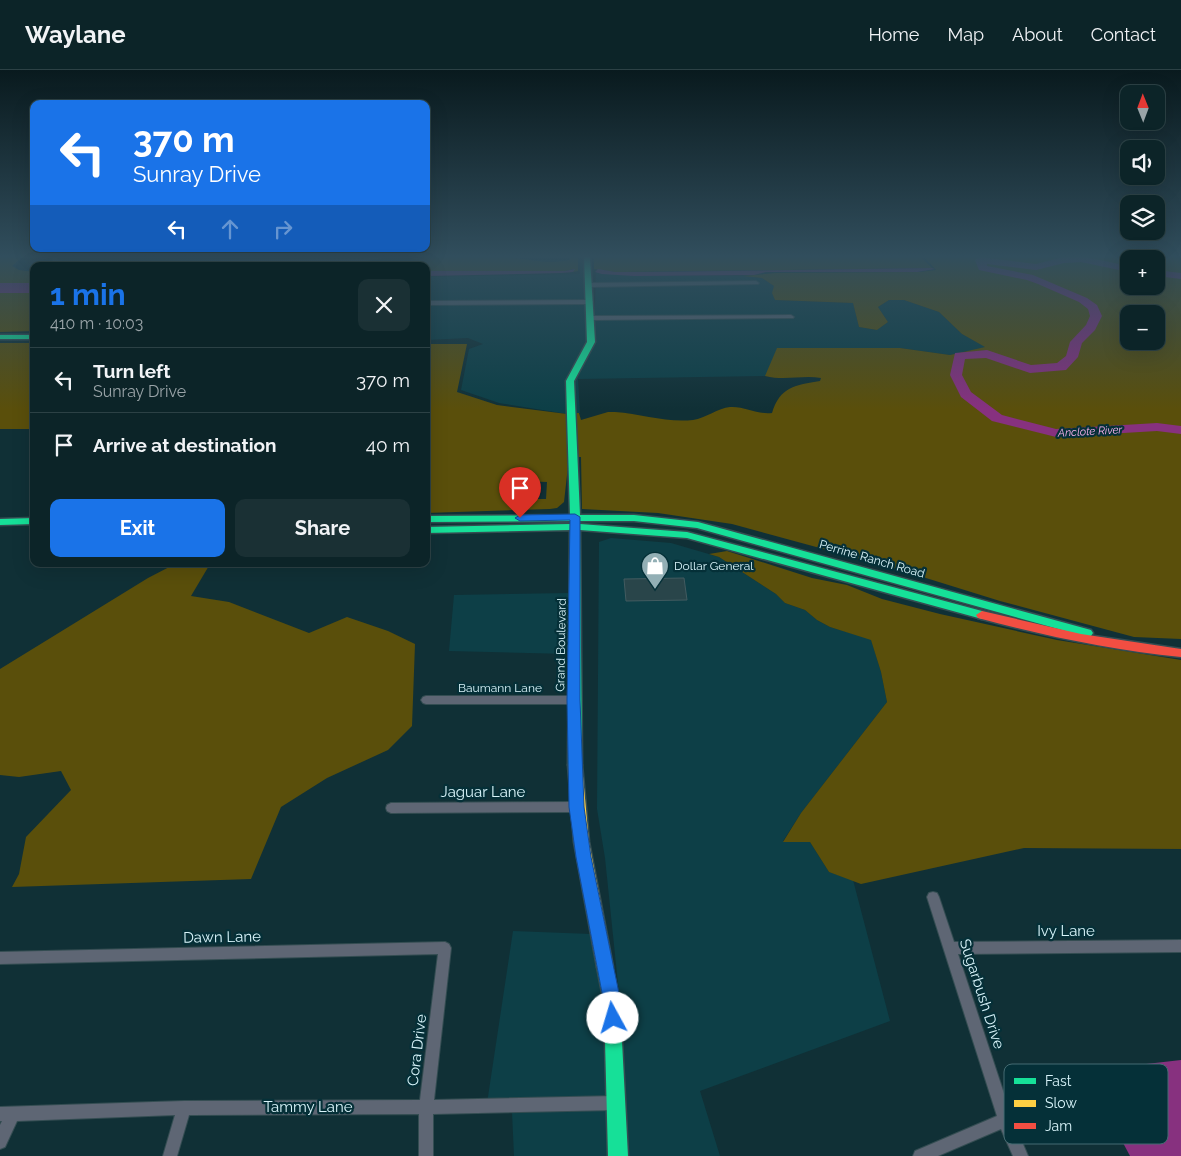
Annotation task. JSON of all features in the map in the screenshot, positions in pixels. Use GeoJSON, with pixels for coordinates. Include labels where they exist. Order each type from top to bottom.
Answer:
{"type":"FeatureCollection","features":[{"type":"Feature","properties":{"kind":"street","name":"Grand Boulevard"},"geometry":{"type":"LineString","coordinates":[[590,308],[589,348],[574,369],[570,381],[575,523],[574,700],[576,807],[583,857],[612,1003],[618,1156]]}},
{"type":"Feature","properties":{"kind":"street"},"geometry":{"type":"LineString","coordinates":[[591,318],[791,317]]}},
{"type":"Feature","properties":{"kind":"street"},"geometry":{"type":"LineString","coordinates":[[0,337],[30,337]]}},
{"type":"Feature","properties":{"kind":"street","name":"Perrine Ranch Road"},"geometry":{"type":"LineString","coordinates":[[575,523],[634,518],[698,525],[1083,632],[1157,650],[1181,653]]}},
{"type":"Feature","properties":{"kind":"street"},"geometry":{"type":"LineString","coordinates":[[430,519],[575,523]]}},
{"type":"Feature","properties":{"kind":"street"},"geometry":{"type":"LineString","coordinates":[[0,522],[30,521]]}},
{"type":"Feature","properties":{"kind":"street"},"geometry":{"type":"LineString","coordinates":[[430,530],[575,523]]}},
{"type":"Feature","properties":{"kind":"street","name":"Baumann Lane"},"geometry":{"type":"LineString","coordinates":[[426,700],[574,700]]}},
{"type":"Feature","properties":{"kind":"street","name":"Jaguar Lane"},"geometry":{"type":"LineString","coordinates":[[391,808],[576,807]]}},
{"type":"Feature","properties":{"kind":"street","name":"Sugarbush Drive"},"geometry":{"type":"LineString","coordinates":[[933,898],[1004,1117]]}},
{"type":"Feature","properties":{"kind":"street","name":"Ivy Lane"},"geometry":{"type":"LineString","coordinates":[[950,948],[1181,946]]}},
{"type":"Feature","properties":{"kind":"street","name":"Dawn Lane"},"geometry":{"type":"LineString","coordinates":[[0,958],[445,948]]}},
{"type":"Feature","properties":{"kind":"street","name":"Cora Drive"},"geometry":{"type":"LineString","coordinates":[[426,1156],[426,1107],[445,948]]}},
{"type":"Feature","properties":{"kind":"street","name":"Tammy Lane"},"geometry":{"type":"LineString","coordinates":[[6,1114],[184,1108],[426,1107],[616,1103]]}},
{"type":"Feature","properties":{"kind":"street"},"geometry":{"type":"LineString","coordinates":[[170,1156],[184,1108]]}},
{"type":"Feature","properties":{"kind":"street"},"geometry":{"type":"LineString","coordinates":[[0,1142],[6,1114]]}},
{"type":"Feature","properties":{"kind":"street"},"geometry":{"type":"LineString","coordinates":[[920,1156],[1004,1120]]}},
{"type":"Feature","properties":{"kind":"street","name":"Sugarbush Drive"},"geometry":{"type":"LineString","coordinates":[[1016,1144],[1021,1156]]}},
{"type":"Feature","properties":{"kind":"shaded area"},"geometry":{"type":"Polygon","coordinates":[[[0,308],[30,308],[30,331],[0,332],[0,308]]]}},
{"type":"Feature","properties":{"kind":"shaded area"},"geometry":{"type":"Polygon","coordinates":[[[430,308],[586,308],[587,342],[566,380],[567,414],[499,403],[461,390],[469,349],[483,344],[468,338],[430,340],[430,308]]]}},
{"type":"Feature","properties":{"kind":"shaded area"},"geometry":{"type":"Polygon","coordinates":[[[595,308],[854,308],[859,327],[877,330],[888,322],[878,308],[926,308],[939,312],[962,334],[986,347],[950,355],[900,348],[778,348],[766,376],[578,379],[580,413],[575,413],[574,381],[578,369],[592,349],[595,308]]]}},
{"type":"Feature","properties":{"kind":"shaded area"},"geometry":{"type":"Polygon","coordinates":[[[854,308],[878,308],[888,322],[877,330],[859,327],[854,308]]]}},
{"type":"Feature","properties":{"kind":"shaded area"},"geometry":{"type":"Polygon","coordinates":[[[926,308],[1120,308],[1120,350],[1165,350],[1165,308],[1181,308],[1181,639],[1134,637],[1000,601],[897,569],[732,524],[658,513],[582,509],[581,457],[577,457],[575,413],[579,413],[581,420],[608,412],[615,412],[683,421],[698,419],[730,407],[772,413],[775,404],[784,393],[796,386],[820,381],[821,378],[765,376],[777,348],[900,348],[950,355],[985,347],[962,334],[939,312],[926,308]]]}},
{"type":"Feature","properties":{"kind":"shaded area"},"geometry":{"type":"Polygon","coordinates":[[[0,343],[30,343],[30,429],[0,429],[0,343]]]}},
{"type":"Feature","properties":{"kind":"shaded area"},"geometry":{"type":"Polygon","coordinates":[[[430,344],[467,344],[457,392],[497,405],[567,414],[569,457],[564,502],[557,508],[430,513],[430,344]],[[516,481],[516,499],[546,499],[547,482],[516,481]]]}},
{"type":"Feature","properties":{"kind":"shaded area"},"geometry":{"type":"Polygon","coordinates":[[[611,538],[671,543],[719,557],[776,594],[785,603],[805,610],[817,620],[830,627],[871,639],[881,672],[887,702],[801,813],[783,841],[810,842],[829,872],[853,880],[890,1021],[700,1091],[720,1156],[627,1156],[620,1003],[605,858],[597,809],[599,542],[611,538]]]}},
{"type":"Feature","properties":{"kind":"shaded area"},"geometry":{"type":"Polygon","coordinates":[[[727,551],[812,578],[847,585],[882,599],[940,614],[1057,640],[1181,660],[1181,849],[1024,848],[861,884],[829,872],[810,842],[783,842],[801,813],[887,702],[881,672],[871,640],[830,627],[817,620],[805,610],[785,603],[776,594],[719,557],[709,554],[727,551]]]}},
{"type":"Feature","properties":{"kind":"shaded area"},"geometry":{"type":"Polygon","coordinates":[[[169,567],[208,567],[191,596],[229,602],[309,633],[347,617],[388,631],[415,644],[412,726],[388,750],[327,778],[281,807],[251,879],[12,887],[19,874],[26,837],[71,790],[61,771],[19,777],[0,775],[0,669],[148,578],[169,567]]]}},
{"type":"Feature","properties":{"kind":"shaded area"},"geometry":{"type":"Polygon","coordinates":[[[570,593],[569,654],[449,651],[454,595],[570,593]]]}},
{"type":"Feature","properties":{"kind":"shaded area"},"geometry":{"type":"Polygon","coordinates":[[[513,931],[591,934],[605,1004],[609,1156],[514,1156],[512,1112],[486,1110],[513,931]]]}},
{"type":"Feature","properties":{"kind":"shaded area"},"geometry":{"type":"Polygon","coordinates":[[[1181,1060],[1181,1156],[1130,1156],[1124,1144],[1168,1144],[1168,1064],[1146,1064],[1181,1060]]]}},
{"type":"Feature","properties":{"kind":"building","name":"Dollar General"},"geometry":{"type":"Polygon","coordinates":[[[684,578],[687,600],[626,601],[624,579],[684,578]]]}},
{"type":"Feature","properties":{"kind":"waterway","name":"Anclote River"},"geometry":{"type":"LineString","coordinates":[[1093,308],[1096,316],[1094,323],[1079,338],[1073,348],[1072,357],[1061,367],[1030,369],[987,354],[959,356],[956,375],[966,394],[997,418],[1056,433],[1157,427],[1181,430]]}},
{"type":"Feature","properties":{"kind":"traffic: fast"},"geometry":{"type":"LineString","coordinates":[[575,765],[575,517],[570,381],[591,342],[589,308]]}},
{"type":"Feature","properties":{"kind":"traffic: fast"},"geometry":{"type":"LineString","coordinates":[[0,337],[30,337]]}},
{"type":"Feature","properties":{"kind":"traffic: fast"},"geometry":{"type":"LineString","coordinates":[[430,519],[634,518],[698,525],[1087,633]]}},
{"type":"Feature","properties":{"kind":"traffic: fast"},"geometry":{"type":"LineString","coordinates":[[0,522],[30,521]]}},
{"type":"Feature","properties":{"kind":"traffic: fast"},"geometry":{"type":"LineString","coordinates":[[430,530],[590,527],[687,535],[982,615]]}},
{"type":"Feature","properties":{"kind":"traffic: fast"},"geometry":{"type":"LineString","coordinates":[[605,967],[612,1003],[618,1156]]}},
{"type":"Feature","properties":{"kind":"traffic: slow"},"geometry":{"type":"LineString","coordinates":[[575,765],[582,842],[605,967]]}},
{"type":"Feature","properties":{"kind":"traffic: jam"},"geometry":{"type":"LineString","coordinates":[[982,615],[1081,638],[1130,647],[1181,653]]}},
{"type":"Feature","properties":{"kind":"place","name":"Dollar General"},"geometry":{"type":"Point","coordinates":[655,590]}},
{"type":"Feature","properties":{"kind":"route"},"geometry":{"type":"LineString","coordinates":[[520,518],[575,517],[574,700],[576,807],[583,857],[612,1003],[613,1018]]}}]}
